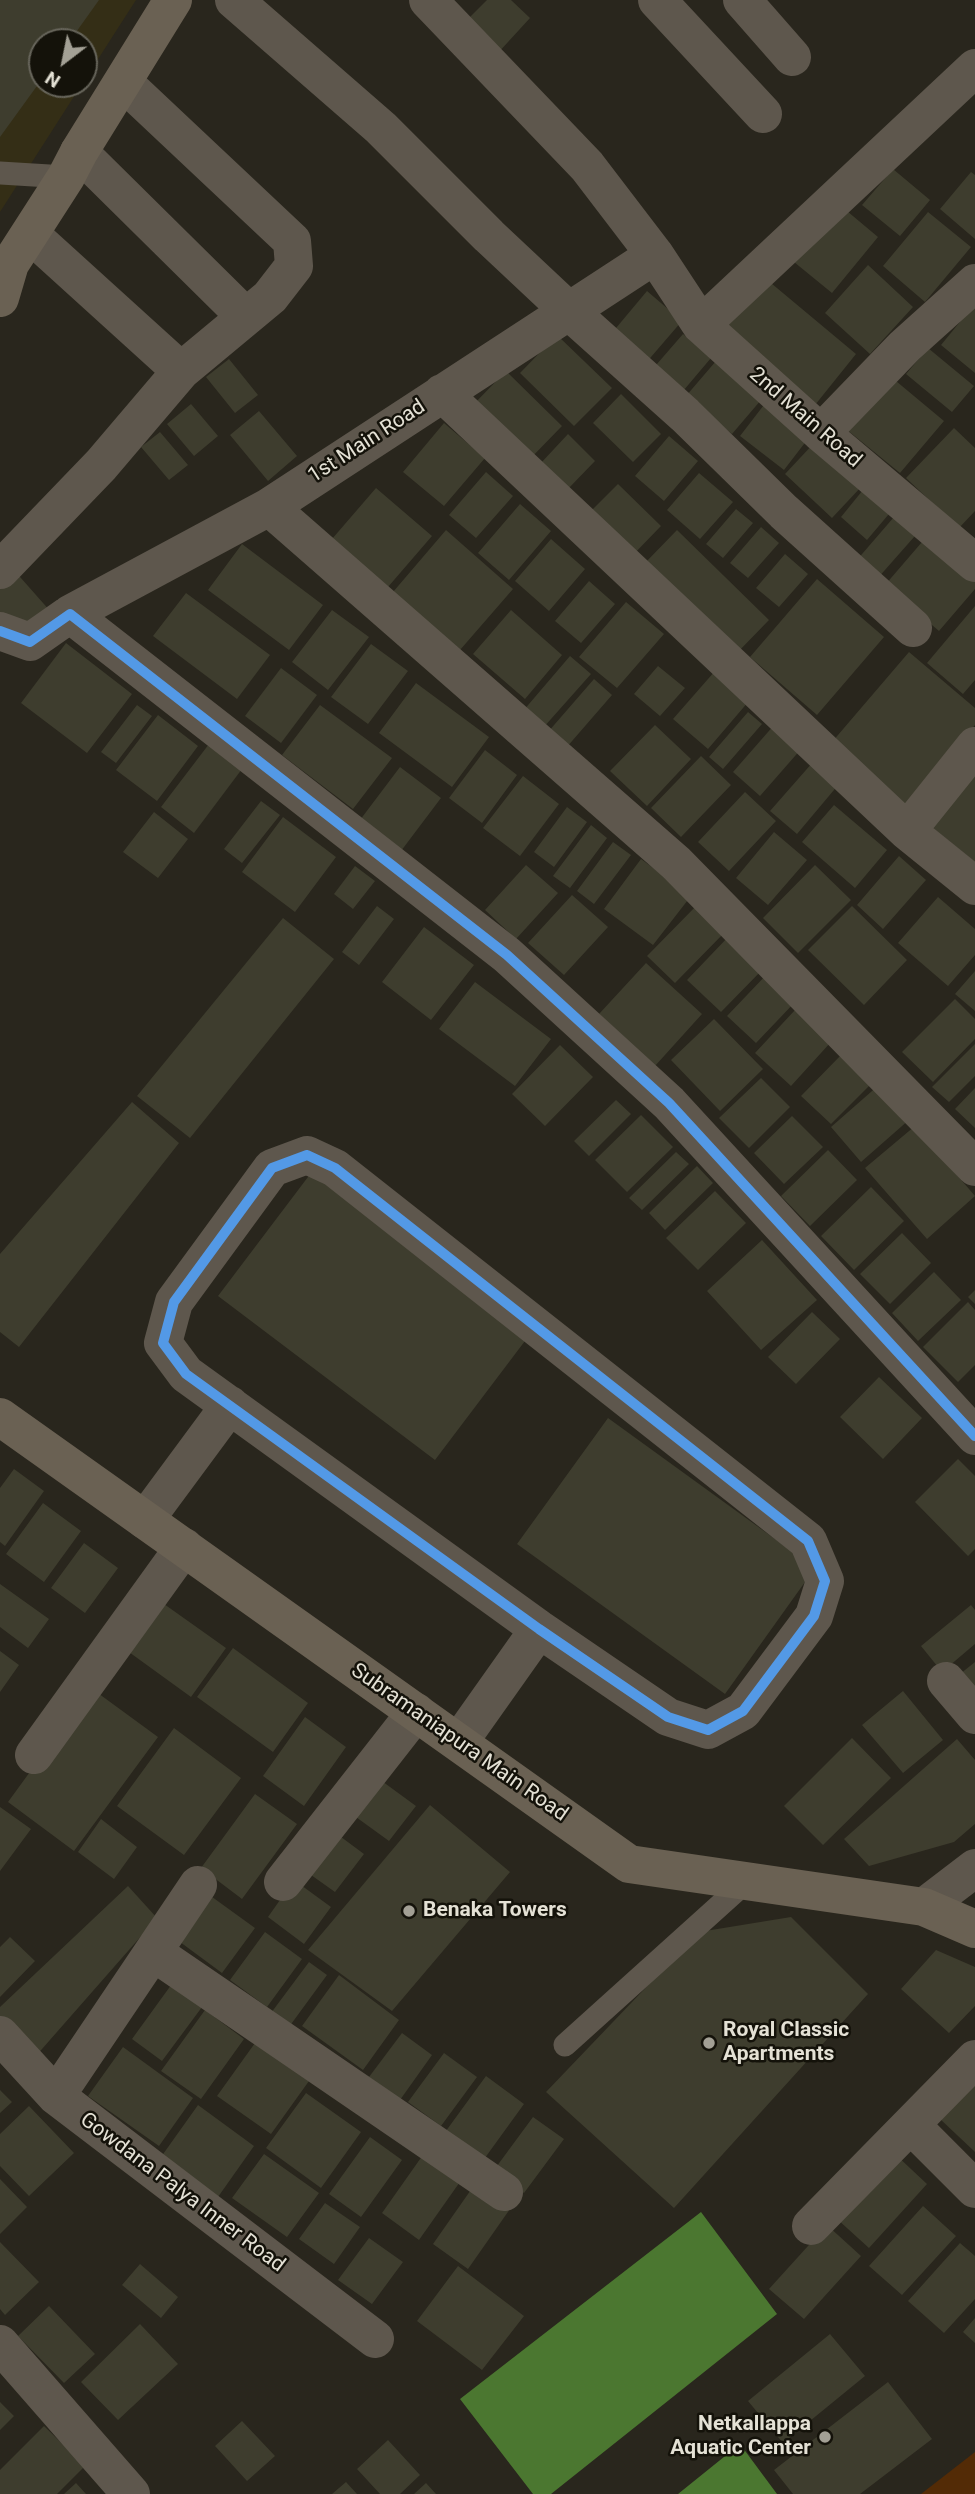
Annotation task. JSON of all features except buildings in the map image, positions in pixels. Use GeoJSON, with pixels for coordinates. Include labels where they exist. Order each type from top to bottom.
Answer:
{"type":"FeatureCollection","features":[{"type":"Feature","properties":{"kind":"main road"},"geometry":{"type":"LineString","coordinates":[[0,298],[10,264],[173,0]]}},
{"type":"Feature","properties":{"kind":"main road","name":"Subramaniapura Main Road"},"geometry":{"type":"LineString","coordinates":[[0,1417],[629,1864],[924,1907],[975,1928]]}},
{"type":"Feature","properties":{"kind":"street"},"geometry":{"type":"LineString","coordinates":[[234,0],[381,128],[489,236],[685,415],[784,512],[913,628]]}},
{"type":"Feature","properties":{"kind":"street","name":"2nd Main Road"},"geometry":{"type":"LineString","coordinates":[[428,0],[587,166],[655,255],[701,325],[821,433],[974,561]]}},
{"type":"Feature","properties":{"kind":"street"},"geometry":{"type":"LineString","coordinates":[[657,0],[763,114]]}},
{"type":"Feature","properties":{"kind":"street"},"geometry":{"type":"LineString","coordinates":[[742,0],[792,57]]}},
{"type":"Feature","properties":{"kind":"street"},"geometry":{"type":"LineString","coordinates":[[701,325],[975,68]]}},
{"type":"Feature","properties":{"kind":"street"},"geometry":{"type":"LineString","coordinates":[[0,570],[101,465],[181,371],[270,297],[294,266],[292,241],[123,82]]}},
{"type":"Feature","properties":{"kind":"street"},"geometry":{"type":"LineString","coordinates":[[73,165],[246,317]]}},
{"type":"Feature","properties":{"kind":"street"},"geometry":{"type":"LineString","coordinates":[[30,234],[181,371]]}},
{"type":"Feature","properties":{"kind":"street","name":"1st Main Road"},"geometry":{"type":"LineString","coordinates":[[0,631],[30,642],[70,614],[269,507],[655,255]]}},
{"type":"Feature","properties":{"kind":"street"},"geometry":{"type":"LineString","coordinates":[[821,433],[905,346],[975,283]]}},
{"type":"Feature","properties":{"kind":"street"},"geometry":{"type":"LineString","coordinates":[[442,393],[907,831],[975,886]]}},
{"type":"Feature","properties":{"kind":"street"},"geometry":{"type":"LineString","coordinates":[[269,507],[676,863],[975,1167]]}},
{"type":"Feature","properties":{"kind":"street"},"geometry":{"type":"LineString","coordinates":[[70,614],[507,955],[669,1103],[975,1437]]}},
{"type":"Feature","properties":{"kind":"street"},"geometry":{"type":"LineString","coordinates":[[907,831],[975,746]]}},
{"type":"Feature","properties":{"kind":"street"},"geometry":{"type":"LineString","coordinates":[[307,1155],[335,1168],[808,1541],[825,1581],[814,1616],[743,1711],[708,1730],[668,1717],[539,1629],[186,1374],[163,1343],[174,1301],[272,1168],[307,1155]]}},
{"type":"Feature","properties":{"kind":"street"},"geometry":{"type":"LineString","coordinates":[[145,1520],[230,1405]]}},
{"type":"Feature","properties":{"kind":"street"},"geometry":{"type":"LineString","coordinates":[[34,1755],[184,1547]]}},
{"type":"Feature","properties":{"kind":"street"},"geometry":{"type":"LineString","coordinates":[[459,1742],[539,1629]]}},
{"type":"Feature","properties":{"kind":"street"},"geometry":{"type":"LineString","coordinates":[[946,1681],[975,1715]]}},
{"type":"Feature","properties":{"kind":"street"},"geometry":{"type":"LineString","coordinates":[[283,1882],[416,1712]]}},
{"type":"Feature","properties":{"kind":"street"},"geometry":{"type":"LineString","coordinates":[[924,1907],[975,1868]]}},
{"type":"Feature","properties":{"kind":"street"},"geometry":{"type":"LineString","coordinates":[[56,2096],[198,1885]]}},
{"type":"Feature","properties":{"kind":"street"},"geometry":{"type":"LineString","coordinates":[[153,1952],[503,2192]]}},
{"type":"Feature","properties":{"kind":"street","name":"Gowdana Palya Inner Road"},"geometry":{"type":"LineString","coordinates":[[0,2035],[56,2096],[375,2340]]}},
{"type":"Feature","properties":{"kind":"street"},"geometry":{"type":"LineString","coordinates":[[811,2226],[975,2059]]}},
{"type":"Feature","properties":{"kind":"street"},"geometry":{"type":"LineString","coordinates":[[911,2125],[975,2189]]}},
{"type":"Feature","properties":{"kind":"street"},"geometry":{"type":"LineString","coordinates":[[0,2344],[131,2494]]}},
{"type":"Feature","properties":{"kind":"lane"},"geometry":{"type":"LineString","coordinates":[[0,173],[73,165]]}},
{"type":"Feature","properties":{"kind":"lane"},"geometry":{"type":"LineString","coordinates":[[565,2045],[748,1880]]}},
{"type":"Feature","properties":{"kind":"shaded area"},"geometry":{"type":"Polygon","coordinates":[[[0,0],[136,0],[98,59],[98,28],[28,28],[28,98],[73,98],[0,212],[0,0]]]}},
{"type":"Feature","properties":{"kind":"shaded area"},"geometry":{"type":"Polygon","coordinates":[[[701,2212],[777,2314],[551,2494],[533,2494],[460,2399],[701,2212]]]}},
{"type":"Feature","properties":{"kind":"shaded area"},"geometry":{"type":"Polygon","coordinates":[[[740,2444],[777,2494],[678,2494],[740,2444]]]}},
{"type":"Feature","properties":{"kind":"shaded area"},"geometry":{"type":"Polygon","coordinates":[[[975,2452],[975,2494],[921,2494],[975,2452]]]}},
{"type":"Feature","properties":{"kind":"cycle path"},"geometry":{"type":"LineString","coordinates":[[0,631],[30,642],[70,614],[507,955],[669,1103],[975,1436]]}},
{"type":"Feature","properties":{"kind":"cycle path"},"geometry":{"type":"LineString","coordinates":[[307,1155],[335,1168],[808,1541],[825,1581],[814,1616],[743,1711],[708,1730],[668,1717],[539,1629],[186,1374],[163,1343],[174,1302],[272,1168],[307,1155]]}},
{"type":"Feature","properties":{"kind":"place","name":"Benaka Towers"},"geometry":{"type":"Point","coordinates":[409,1911]}},
{"type":"Feature","properties":{"kind":"place","name":"Royal Classic Apartments"},"geometry":{"type":"Point","coordinates":[709,2043]}},
{"type":"Feature","properties":{"kind":"place","name":"Netkallappa Aquatic Center"},"geometry":{"type":"Point","coordinates":[825,2437]}}]}
